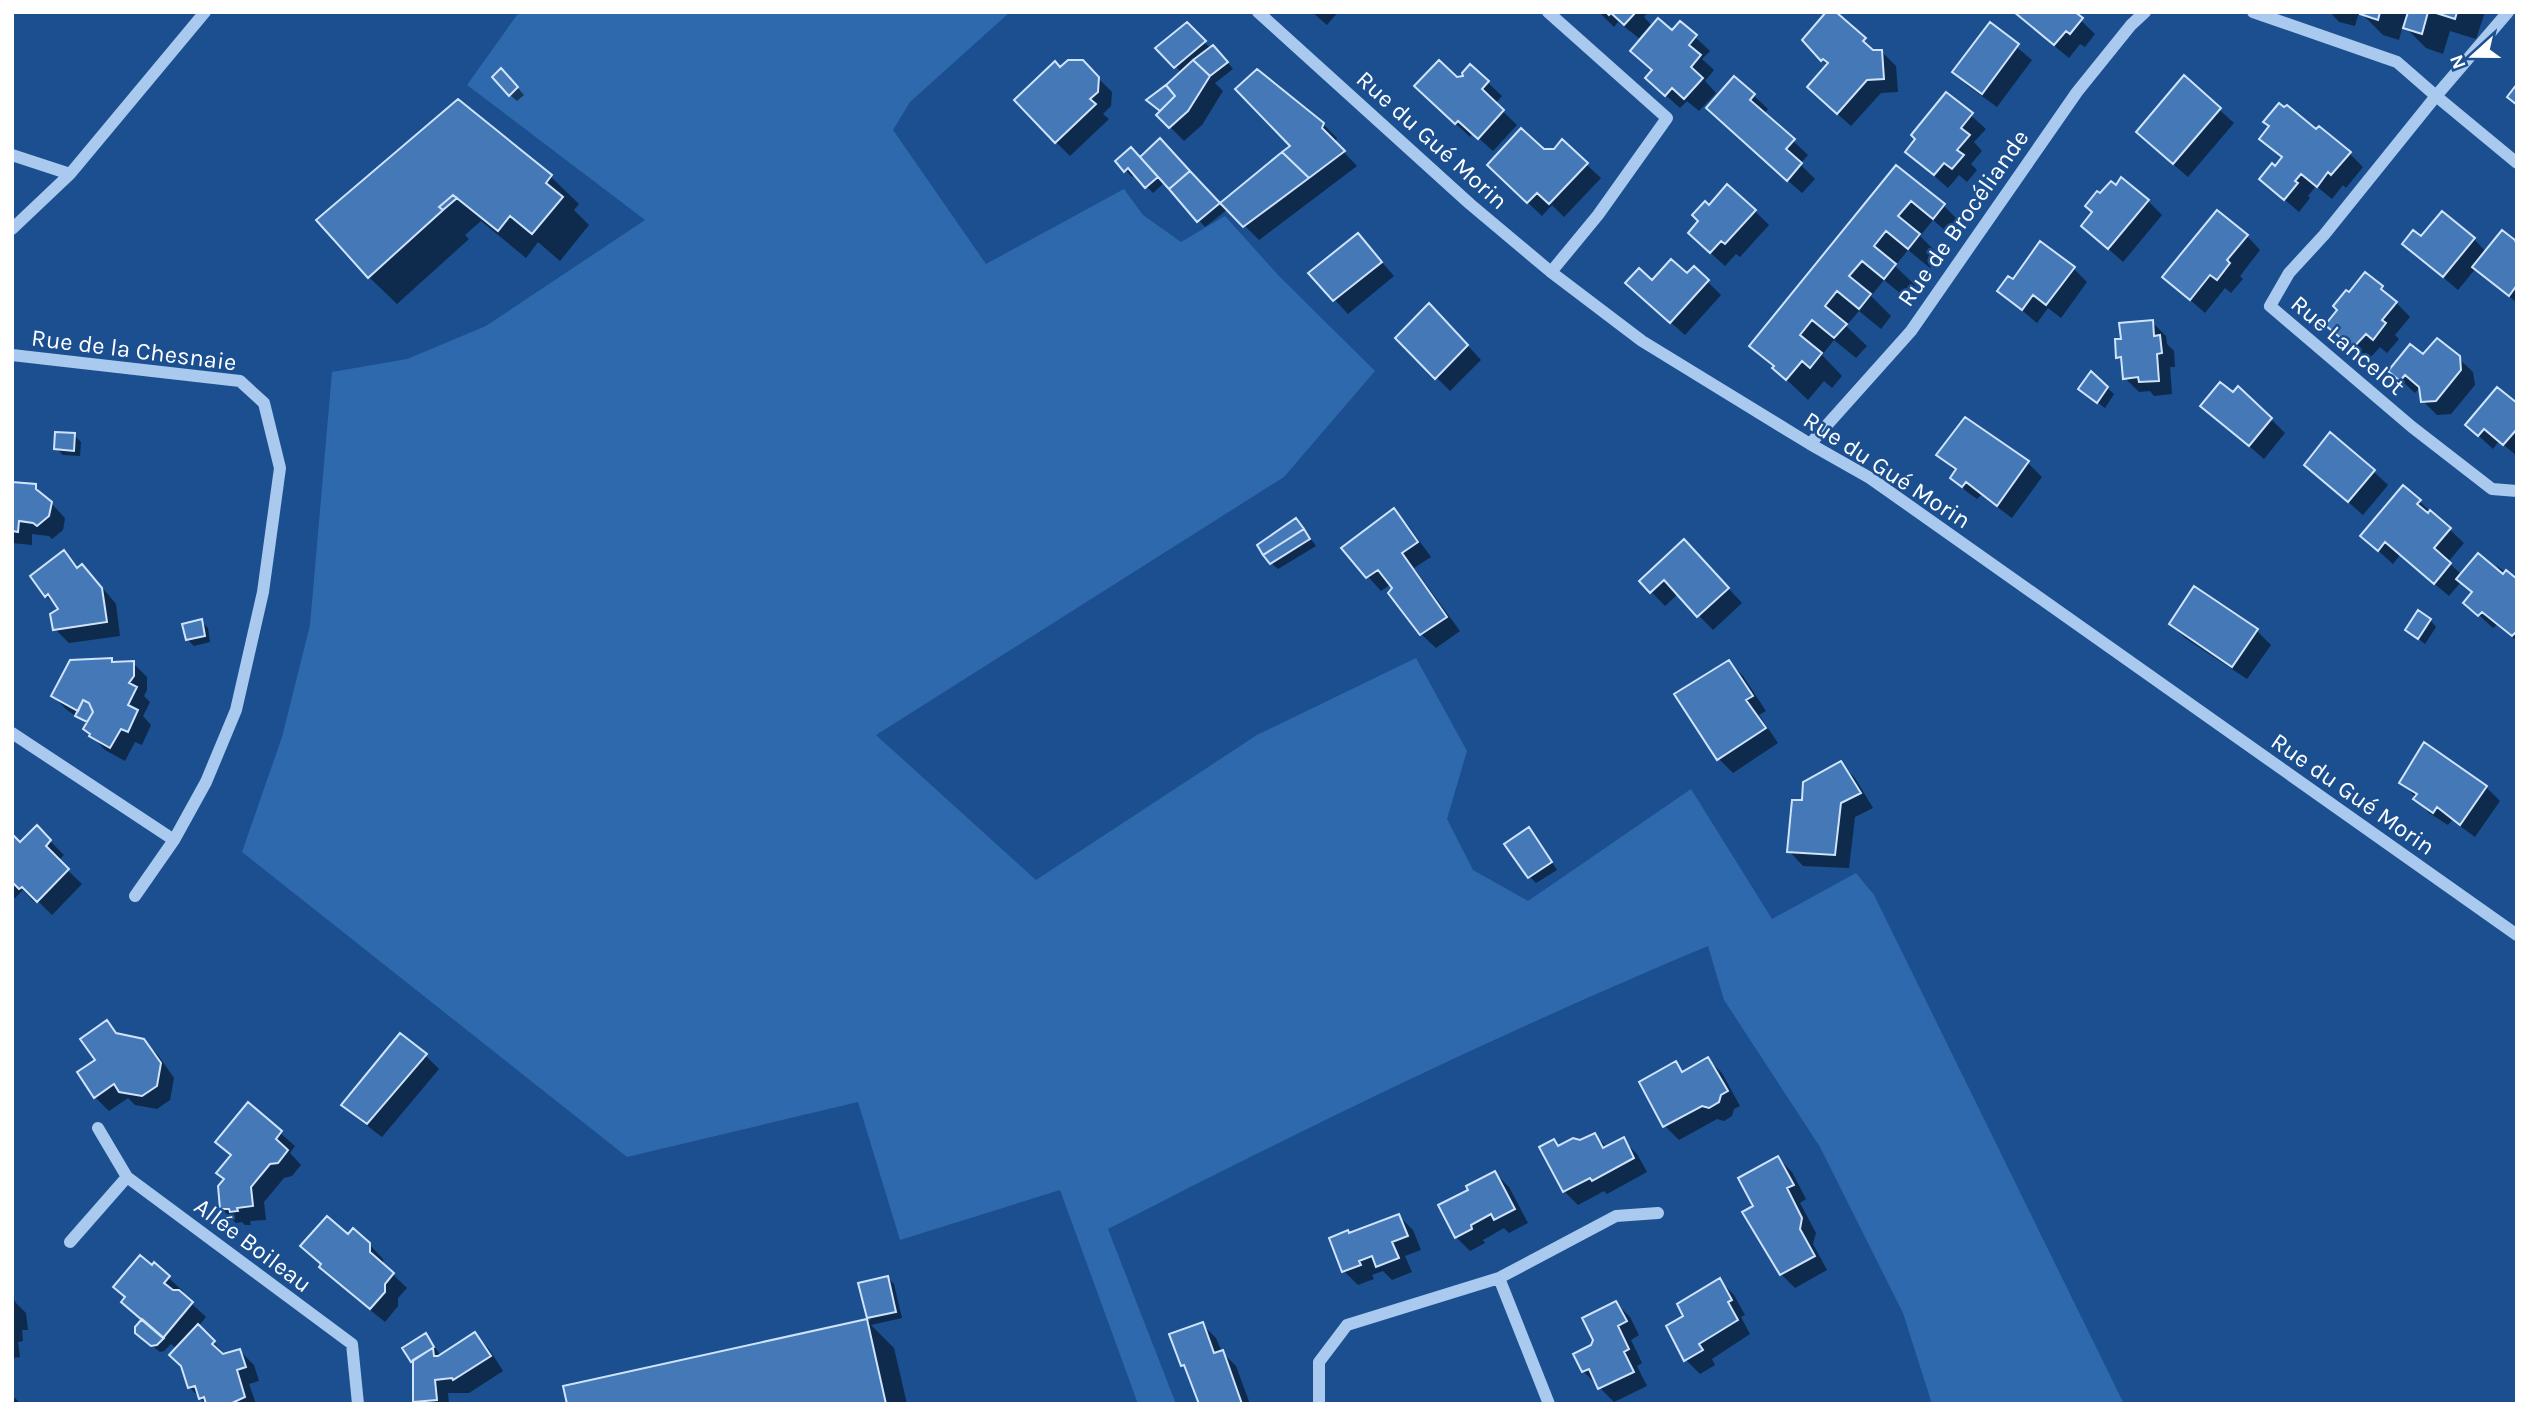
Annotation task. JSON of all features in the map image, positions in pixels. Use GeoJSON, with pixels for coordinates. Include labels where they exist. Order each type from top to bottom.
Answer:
{"type":"FeatureCollection","features":[{"type":"Feature","properties":{"kind":"street"},"geometry":{"type":"LineString","coordinates":[[12,229],[70,174],[205,12]]}},
{"type":"Feature","properties":{"kind":"street","name":"Rue du Gué Morin"},"geometry":{"type":"LineString","coordinates":[[1258,12],[1469,204],[1551,272],[1642,341],[1870,478],[2517,935]]}},
{"type":"Feature","properties":{"kind":"street"},"geometry":{"type":"LineString","coordinates":[[1548,12],[1667,118],[1598,215],[1551,272]]}},
{"type":"Feature","properties":{"kind":"street","name":"Rue de Brocéliande"},"geometry":{"type":"LineString","coordinates":[[1810,444],[1911,331],[2077,92],[2131,25],[2146,12]]}},
{"type":"Feature","properties":{"kind":"street"},"geometry":{"type":"LineString","coordinates":[[2253,12],[2397,62],[2517,163]]}},
{"type":"Feature","properties":{"kind":"street"},"geometry":{"type":"LineString","coordinates":[[2436,96],[2508,12]]}},
{"type":"Feature","properties":{"kind":"street","name":"Rue Lancelot"},"geometry":{"type":"LineString","coordinates":[[2436,96],[2324,236],[2289,273],[2270,306],[2412,427],[2492,489],[2517,491]]}},
{"type":"Feature","properties":{"kind":"street"},"geometry":{"type":"LineString","coordinates":[[12,155],[70,174]]}},
{"type":"Feature","properties":{"kind":"street","name":"Rue de la Chesnaie"},"geometry":{"type":"LineString","coordinates":[[12,355],[240,381],[264,403],[279,468],[263,592],[236,710],[206,782],[174,840],[135,896]]}},
{"type":"Feature","properties":{"kind":"street"},"geometry":{"type":"LineString","coordinates":[[12,733],[174,840]]}},
{"type":"Feature","properties":{"kind":"street","name":"Allée Boileau"},"geometry":{"type":"LineString","coordinates":[[98,1128],[127,1177],[352,1344],[358,1404]]}},
{"type":"Feature","properties":{"kind":"street"},"geometry":{"type":"LineString","coordinates":[[70,1242],[127,1177]]}},
{"type":"Feature","properties":{"kind":"street"},"geometry":{"type":"LineString","coordinates":[[1319,1404],[1319,1362],[1347,1325],[1499,1278],[1616,1216],[1658,1213]]}},
{"type":"Feature","properties":{"kind":"street"},"geometry":{"type":"LineString","coordinates":[[1499,1278],[1549,1404]]}},
{"type":"Feature","properties":{"kind":"shaded area"},"geometry":{"type":"Polygon","coordinates":[[[519,12],[1010,12],[910,102],[893,130],[986,264],[1124,189],[1143,215],[1181,242],[1225,216],[1279,276],[1375,371],[1284,477],[876,735],[1036,880],[1257,735],[1416,658],[1467,751],[1447,819],[1473,870],[1528,901],[1691,789],[1772,919],[1856,873],[1874,895],[2124,1404],[1932,1404],[1903,1313],[1820,1147],[1724,1000],[1708,946],[1555,1012],[1405,1082],[1108,1229],[1176,1404],[1138,1404],[1060,1190],[900,1240],[858,1102],[627,1157],[242,852],[282,737],[310,625],[332,372],[407,359],[486,326],[645,220],[467,85],[519,12]]]}},
{"type":"Feature","properties":{"kind":"building"},"geometry":{"type":"Polygon","coordinates":[[[1606,12],[1636,12],[1624,25],[1611,13],[1609,15],[1606,12]]]}},
{"type":"Feature","properties":{"kind":"building"},"geometry":{"type":"Polygon","coordinates":[[[1826,12],[1836,12],[1866,38],[1863,41],[1873,50],[1882,50],[1884,79],[1867,80],[1837,114],[1807,87],[1828,63],[1823,59],[1821,61],[1802,40],[1826,12]]]}},
{"type":"Feature","properties":{"kind":"building"},"geometry":{"type":"Polygon","coordinates":[[[2014,12],[2075,12],[2083,18],[2070,34],[2066,31],[2054,45],[2014,12]]]}},
{"type":"Feature","properties":{"kind":"building"},"geometry":{"type":"Polygon","coordinates":[[[2360,12],[2380,12],[2378,20],[2360,12]]]}},
{"type":"Feature","properties":{"kind":"building"},"geometry":{"type":"Polygon","coordinates":[[[2408,12],[2428,12],[2422,34],[2403,28],[2408,12]]]}},
{"type":"Feature","properties":{"kind":"building"},"geometry":{"type":"Polygon","coordinates":[[[2433,12],[2457,12],[2455,19],[2433,12]]]}},
{"type":"Feature","properties":{"kind":"building"},"geometry":{"type":"Polygon","coordinates":[[[1658,18],[1672,30],[1680,21],[1697,35],[1689,45],[1701,55],[1691,67],[1703,78],[1684,99],[1672,88],[1665,96],[1645,78],[1652,70],[1630,51],[1658,18]]]}},
{"type":"Feature","properties":{"kind":"building"},"geometry":{"type":"Polygon","coordinates":[[[1187,22],[1206,41],[1174,68],[1155,48],[1187,22]]]}},
{"type":"Feature","properties":{"kind":"building"},"geometry":{"type":"Polygon","coordinates":[[[1990,22],[2019,44],[1982,94],[1952,72],[1990,22]]]}},
{"type":"Feature","properties":{"kind":"building"},"geometry":{"type":"Polygon","coordinates":[[[1213,45],[1228,62],[1210,76],[1193,60],[1213,45]]]}},
{"type":"Feature","properties":{"kind":"building"},"geometry":{"type":"Polygon","coordinates":[[[1068,60],[1083,60],[1099,77],[1098,92],[1090,99],[1096,104],[1055,143],[1014,100],[1055,61],[1060,67],[1068,60]]]}},
{"type":"Feature","properties":{"kind":"building"},"geometry":{"type":"Polygon","coordinates":[[[1193,60],[1210,76],[1188,111],[1169,128],[1156,115],[1175,96],[1166,85],[1193,60]]]}},
{"type":"Feature","properties":{"kind":"building"},"geometry":{"type":"Polygon","coordinates":[[[1439,60],[1457,77],[1463,76],[1462,73],[1470,64],[1489,81],[1482,89],[1504,110],[1478,139],[1458,121],[1455,124],[1414,86],[1439,60]]]}},
{"type":"Feature","properties":{"kind":"building"},"geometry":{"type":"Polygon","coordinates":[[[501,68],[518,87],[509,96],[492,77],[501,68]]]}},
{"type":"Feature","properties":{"kind":"building"},"geometry":{"type":"Polygon","coordinates":[[[1257,69],[1324,123],[1322,128],[1345,151],[1309,178],[1282,152],[1290,146],[1235,89],[1257,69]]]}},
{"type":"Feature","properties":{"kind":"building"},"geometry":{"type":"Polygon","coordinates":[[[2184,75],[2221,108],[2173,164],[2136,132],[2184,75]]]}},
{"type":"Feature","properties":{"kind":"building"},"geometry":{"type":"Polygon","coordinates":[[[1734,76],[1755,94],[1750,100],[1795,139],[1786,149],[1802,163],[1787,181],[1706,108],[1734,76]]]}},
{"type":"Feature","properties":{"kind":"building"},"geometry":{"type":"Polygon","coordinates":[[[2517,84],[2517,105],[2507,97],[2517,84]]]}},
{"type":"Feature","properties":{"kind":"building"},"geometry":{"type":"Polygon","coordinates":[[[1166,85],[1175,96],[1160,111],[1146,100],[1166,85]]]}},
{"type":"Feature","properties":{"kind":"building"},"geometry":{"type":"Polygon","coordinates":[[[1946,92],[1973,113],[1961,128],[1970,135],[1957,150],[1964,155],[1952,169],[1944,163],[1934,175],[1905,152],[1915,139],[1911,135],[1946,92]]]}},
{"type":"Feature","properties":{"kind":"building"},"geometry":{"type":"Polygon","coordinates":[[[458,99],[552,175],[546,183],[563,197],[532,234],[510,216],[498,231],[453,195],[439,207],[443,210],[368,278],[316,220],[458,99]]]}},
{"type":"Feature","properties":{"kind":"building"},"geometry":{"type":"Polygon","coordinates":[[[2279,103],[2284,107],[2287,105],[2316,129],[2319,126],[2351,152],[2331,175],[2328,172],[2317,187],[2301,174],[2295,181],[2298,183],[2284,200],[2259,179],[2272,163],[2275,166],[2282,157],[2259,139],[2269,126],[2263,122],[2279,103]]]}},
{"type":"Feature","properties":{"kind":"building"},"geometry":{"type":"Polygon","coordinates":[[[1521,128],[1544,149],[1554,149],[1562,139],[1588,163],[1549,204],[1537,193],[1527,203],[1487,165],[1521,128]]]}},
{"type":"Feature","properties":{"kind":"building"},"geometry":{"type":"Polygon","coordinates":[[[1160,138],[1190,171],[1169,189],[1140,157],[1160,138]]]}},
{"type":"Feature","properties":{"kind":"building"},"geometry":{"type":"Polygon","coordinates":[[[1131,147],[1158,177],[1145,188],[1128,168],[1124,172],[1115,161],[1131,147]]]}},
{"type":"Feature","properties":{"kind":"building"},"geometry":{"type":"Polygon","coordinates":[[[1282,152],[1309,178],[1243,227],[1220,203],[1282,152]]]}},
{"type":"Feature","properties":{"kind":"building"},"geometry":{"type":"Polygon","coordinates":[[[1896,165],[1945,204],[1933,219],[1911,201],[1898,216],[1920,234],[1908,249],[1886,231],[1874,246],[1896,264],[1884,279],[1862,261],[1849,276],[1871,294],[1859,309],[1837,291],[1825,306],[1847,324],[1834,338],[1812,320],[1800,335],[1822,353],[1810,368],[1802,361],[1786,380],[1772,368],[1774,366],[1749,346],[1896,165]]]}},
{"type":"Feature","properties":{"kind":"building"},"geometry":{"type":"Polygon","coordinates":[[[1190,171],[1220,203],[1197,222],[1169,189],[1190,171]]]}},
{"type":"Feature","properties":{"kind":"building"},"geometry":{"type":"Polygon","coordinates":[[[2121,177],[2149,200],[2108,249],[2081,226],[2092,212],[2085,206],[2097,191],[2100,193],[2111,181],[2116,185],[2121,177]]]}},
{"type":"Feature","properties":{"kind":"building"},"geometry":{"type":"Polygon","coordinates":[[[1727,184],[1756,210],[1725,244],[1721,241],[1710,253],[1688,233],[1698,221],[1692,215],[1705,201],[1709,205],[1727,184]]]}},
{"type":"Feature","properties":{"kind":"building"},"geometry":{"type":"Polygon","coordinates":[[[453,195],[457,198],[443,210],[439,207],[453,195]]]}},
{"type":"Feature","properties":{"kind":"building"},"geometry":{"type":"Polygon","coordinates":[[[2217,210],[2248,235],[2227,260],[2230,263],[2217,280],[2210,275],[2190,300],[2162,277],[2217,210]]]}},
{"type":"Feature","properties":{"kind":"building"},"geometry":{"type":"Polygon","coordinates":[[[2442,211],[2475,238],[2443,277],[2402,244],[2413,230],[2421,236],[2442,211]]]}},
{"type":"Feature","properties":{"kind":"building"},"geometry":{"type":"Polygon","coordinates":[[[2502,230],[2515,240],[2517,246],[2517,285],[2509,296],[2472,267],[2502,230]]]}},
{"type":"Feature","properties":{"kind":"building"},"geometry":{"type":"Polygon","coordinates":[[[1358,233],[1382,262],[1333,301],[1308,273],[1358,233]]]}},
{"type":"Feature","properties":{"kind":"building"},"geometry":{"type":"Polygon","coordinates":[[[2040,241],[2075,267],[2046,305],[2033,295],[2022,310],[1997,291],[2008,276],[2013,279],[2040,241]]]}},
{"type":"Feature","properties":{"kind":"building"},"geometry":{"type":"Polygon","coordinates":[[[1671,259],[1687,273],[1694,266],[1709,280],[1670,323],[1625,283],[1639,268],[1652,280],[1671,259]]]}},
{"type":"Feature","properties":{"kind":"building"},"geometry":{"type":"Polygon","coordinates":[[[2365,272],[2397,302],[2382,320],[2386,323],[2373,340],[2366,334],[2353,348],[2325,325],[2337,310],[2333,306],[2365,272]]]}},
{"type":"Feature","properties":{"kind":"building"},"geometry":{"type":"Polygon","coordinates":[[[1429,303],[1468,345],[1435,379],[1395,338],[1429,303]]]}},
{"type":"Feature","properties":{"kind":"building"},"geometry":{"type":"Polygon","coordinates":[[[2153,320],[2154,336],[2160,335],[2162,353],[2157,354],[2159,381],[2139,382],[2138,377],[2123,379],[2121,357],[2116,358],[2115,339],[2121,339],[2119,323],[2153,320]]]}},
{"type":"Feature","properties":{"kind":"building"},"geometry":{"type":"Polygon","coordinates":[[[2437,338],[2460,356],[2461,370],[2436,401],[2421,402],[2419,387],[2405,375],[2400,381],[2388,371],[2410,344],[2423,354],[2437,338]]]}},
{"type":"Feature","properties":{"kind":"building"},"geometry":{"type":"Polygon","coordinates":[[[2091,371],[2108,387],[2097,403],[2078,389],[2091,371]]]}},
{"type":"Feature","properties":{"kind":"building"},"geometry":{"type":"Polygon","coordinates":[[[2220,382],[2233,392],[2238,386],[2272,418],[2249,446],[2200,406],[2220,382]]]}},
{"type":"Feature","properties":{"kind":"building"},"geometry":{"type":"Polygon","coordinates":[[[2497,387],[2517,403],[2517,429],[2503,445],[2484,429],[2478,436],[2465,425],[2497,387]]]}},
{"type":"Feature","properties":{"kind":"building"},"geometry":{"type":"Polygon","coordinates":[[[1965,417],[2029,461],[1997,506],[1966,482],[1962,487],[1950,478],[1956,469],[1936,455],[1965,417]]]}},
{"type":"Feature","properties":{"kind":"building"},"geometry":{"type":"Polygon","coordinates":[[[55,432],[75,433],[74,451],[54,449],[55,432]]]}},
{"type":"Feature","properties":{"kind":"building"},"geometry":{"type":"Polygon","coordinates":[[[2330,432],[2375,470],[2348,502],[2304,465],[2330,432]]]}},
{"type":"Feature","properties":{"kind":"building"},"geometry":{"type":"Polygon","coordinates":[[[12,482],[36,484],[36,489],[52,502],[49,516],[37,526],[19,521],[18,532],[12,531],[12,482]]]}},
{"type":"Feature","properties":{"kind":"building"},"geometry":{"type":"Polygon","coordinates":[[[2403,485],[2421,500],[2417,504],[2428,513],[2430,510],[2451,528],[2434,548],[2451,563],[2434,584],[2385,542],[2378,551],[2360,536],[2403,485]]]}},
{"type":"Feature","properties":{"kind":"building"},"geometry":{"type":"Polygon","coordinates":[[[1394,508],[1418,542],[1402,553],[1447,617],[1420,635],[1388,593],[1392,588],[1378,570],[1366,578],[1341,548],[1394,508]]]}},
{"type":"Feature","properties":{"kind":"building"},"geometry":{"type":"Polygon","coordinates":[[[1296,518],[1304,529],[1263,555],[1257,545],[1296,518]]]}},
{"type":"Feature","properties":{"kind":"building"},"geometry":{"type":"Polygon","coordinates":[[[1304,529],[1310,539],[1270,564],[1263,555],[1304,529]]]}},
{"type":"Feature","properties":{"kind":"building"},"geometry":{"type":"Polygon","coordinates":[[[1684,539],[1729,588],[1697,617],[1664,580],[1650,593],[1639,581],[1684,539]]]}},
{"type":"Feature","properties":{"kind":"building"},"geometry":{"type":"Polygon","coordinates":[[[64,550],[77,568],[82,564],[102,588],[107,622],[53,630],[50,614],[58,609],[48,594],[45,597],[30,576],[64,550]]]}},
{"type":"Feature","properties":{"kind":"building"},"geometry":{"type":"Polygon","coordinates":[[[2478,553],[2503,574],[2506,570],[2517,579],[2517,631],[2512,636],[2482,612],[2478,616],[2463,603],[2472,592],[2456,579],[2478,553]]]}},
{"type":"Feature","properties":{"kind":"building"},"geometry":{"type":"Polygon","coordinates":[[[2194,586],[2258,629],[2232,667],[2169,624],[2194,586]]]}},
{"type":"Feature","properties":{"kind":"building"},"geometry":{"type":"Polygon","coordinates":[[[2418,610],[2431,619],[2418,639],[2405,630],[2418,610]]]}},
{"type":"Feature","properties":{"kind":"building"},"geometry":{"type":"Polygon","coordinates":[[[202,619],[205,636],[186,640],[182,624],[202,619]]]}},
{"type":"Feature","properties":{"kind":"building"},"geometry":{"type":"Polygon","coordinates":[[[112,658],[112,662],[134,661],[134,676],[129,683],[137,687],[128,705],[138,710],[128,732],[121,729],[110,748],[89,736],[83,729],[93,712],[89,703],[83,700],[78,711],[51,696],[70,660],[112,658]]]}},
{"type":"Feature","properties":{"kind":"building"},"geometry":{"type":"Polygon","coordinates":[[[1729,660],[1753,696],[1746,700],[1766,728],[1717,760],[1674,694],[1729,660]]]}},
{"type":"Feature","properties":{"kind":"building"},"geometry":{"type":"Polygon","coordinates":[[[83,700],[89,703],[93,712],[87,722],[75,716],[83,700]]]}},
{"type":"Feature","properties":{"kind":"building"},"geometry":{"type":"Polygon","coordinates":[[[2424,742],[2487,786],[2460,825],[2437,807],[2433,813],[2413,799],[2417,794],[2399,783],[2424,742]]]}},
{"type":"Feature","properties":{"kind":"building"},"geometry":{"type":"Polygon","coordinates":[[[1841,761],[1861,793],[1841,803],[1835,855],[1787,852],[1792,800],[1802,800],[1803,782],[1841,761]]]}},
{"type":"Feature","properties":{"kind":"building"},"geometry":{"type":"Polygon","coordinates":[[[37,825],[51,840],[46,846],[69,869],[37,902],[22,887],[19,889],[12,882],[12,834],[20,842],[37,825]]]}},
{"type":"Feature","properties":{"kind":"building"},"geometry":{"type":"Polygon","coordinates":[[[1529,827],[1552,862],[1528,878],[1504,844],[1529,827]]]}},
{"type":"Feature","properties":{"kind":"building"},"geometry":{"type":"Polygon","coordinates":[[[107,1020],[116,1033],[144,1039],[161,1063],[157,1086],[142,1096],[119,1092],[114,1084],[94,1098],[77,1072],[95,1060],[80,1039],[107,1020]]]}},
{"type":"Feature","properties":{"kind":"building"},"geometry":{"type":"Polygon","coordinates":[[[400,1033],[427,1054],[367,1124],[341,1105],[400,1033]]]}},
{"type":"Feature","properties":{"kind":"building"},"geometry":{"type":"Polygon","coordinates":[[[1708,1057],[1728,1091],[1721,1095],[1719,1102],[1709,1108],[1702,1106],[1663,1127],[1639,1082],[1676,1061],[1682,1072],[1708,1057]]]}},
{"type":"Feature","properties":{"kind":"building"},"geometry":{"type":"Polygon","coordinates":[[[248,1102],[282,1131],[276,1139],[288,1150],[278,1163],[270,1164],[251,1187],[253,1206],[237,1208],[238,1211],[230,1212],[229,1209],[220,1209],[218,1186],[224,1179],[216,1173],[231,1155],[215,1142],[248,1102]]]}},
{"type":"Feature","properties":{"kind":"building"},"geometry":{"type":"Polygon","coordinates":[[[1595,1133],[1603,1148],[1624,1137],[1634,1158],[1592,1181],[1590,1178],[1563,1192],[1539,1147],[1554,1139],[1558,1146],[1573,1138],[1580,1140],[1595,1133]]]}},
{"type":"Feature","properties":{"kind":"building"},"geometry":{"type":"Polygon","coordinates":[[[1778,1156],[1794,1185],[1787,1188],[1802,1218],[1800,1229],[1815,1256],[1780,1275],[1742,1212],[1753,1206],[1738,1178],[1778,1156]]]}},
{"type":"Feature","properties":{"kind":"building"},"geometry":{"type":"Polygon","coordinates":[[[1495,1171],[1515,1209],[1494,1220],[1491,1214],[1455,1238],[1438,1205],[1468,1190],[1466,1186],[1495,1171]]]}},
{"type":"Feature","properties":{"kind":"building"},"geometry":{"type":"Polygon","coordinates":[[[1399,1214],[1408,1236],[1392,1242],[1399,1258],[1376,1267],[1372,1256],[1359,1261],[1361,1265],[1342,1272],[1329,1238],[1399,1214]]]}},
{"type":"Feature","properties":{"kind":"building"},"geometry":{"type":"Polygon","coordinates":[[[327,1216],[348,1234],[353,1228],[370,1243],[370,1252],[394,1273],[385,1284],[385,1292],[370,1309],[319,1267],[321,1264],[300,1246],[327,1216]]]}},
{"type":"Feature","properties":{"kind":"building"},"geometry":{"type":"Polygon","coordinates":[[[140,1255],[152,1265],[154,1262],[170,1276],[164,1283],[173,1290],[179,1290],[193,1302],[163,1338],[121,1302],[125,1297],[113,1287],[140,1255]]]}},
{"type":"Feature","properties":{"kind":"building"},"geometry":{"type":"Polygon","coordinates":[[[888,1276],[896,1312],[867,1318],[858,1283],[888,1276]]]}},
{"type":"Feature","properties":{"kind":"building"},"geometry":{"type":"Polygon","coordinates":[[[1720,1278],[1732,1300],[1728,1302],[1738,1320],[1699,1344],[1703,1350],[1684,1361],[1666,1326],[1683,1316],[1677,1304],[1720,1278]]]}},
{"type":"Feature","properties":{"kind":"building"},"geometry":{"type":"Polygon","coordinates":[[[1616,1301],[1627,1321],[1618,1326],[1629,1349],[1624,1352],[1634,1372],[1598,1389],[1589,1369],[1582,1372],[1573,1354],[1591,1345],[1593,1340],[1582,1318],[1616,1301]]]}},
{"type":"Feature","properties":{"kind":"building"},"geometry":{"type":"Polygon","coordinates":[[[142,1319],[164,1338],[157,1345],[151,1346],[135,1333],[135,1327],[142,1319]]]}},
{"type":"Feature","properties":{"kind":"building"},"geometry":{"type":"Polygon","coordinates":[[[867,1319],[886,1404],[567,1404],[563,1386],[867,1319]]]}},
{"type":"Feature","properties":{"kind":"building"},"geometry":{"type":"Polygon","coordinates":[[[1203,1322],[1214,1353],[1223,1350],[1242,1404],[1199,1404],[1169,1334],[1203,1322]]]}},
{"type":"Feature","properties":{"kind":"building"},"geometry":{"type":"Polygon","coordinates":[[[198,1324],[215,1341],[212,1344],[223,1354],[240,1349],[246,1367],[237,1370],[245,1397],[230,1404],[206,1404],[204,1397],[199,1399],[195,1386],[188,1388],[181,1366],[169,1355],[198,1324]]]}},
{"type":"Feature","properties":{"kind":"building"},"geometry":{"type":"Polygon","coordinates":[[[475,1332],[491,1356],[453,1380],[435,1380],[437,1400],[413,1402],[413,1360],[433,1348],[434,1356],[438,1356],[475,1332]]]}},
{"type":"Feature","properties":{"kind":"building"},"geometry":{"type":"Polygon","coordinates":[[[426,1333],[434,1347],[411,1362],[402,1348],[426,1333]]]}}]}
